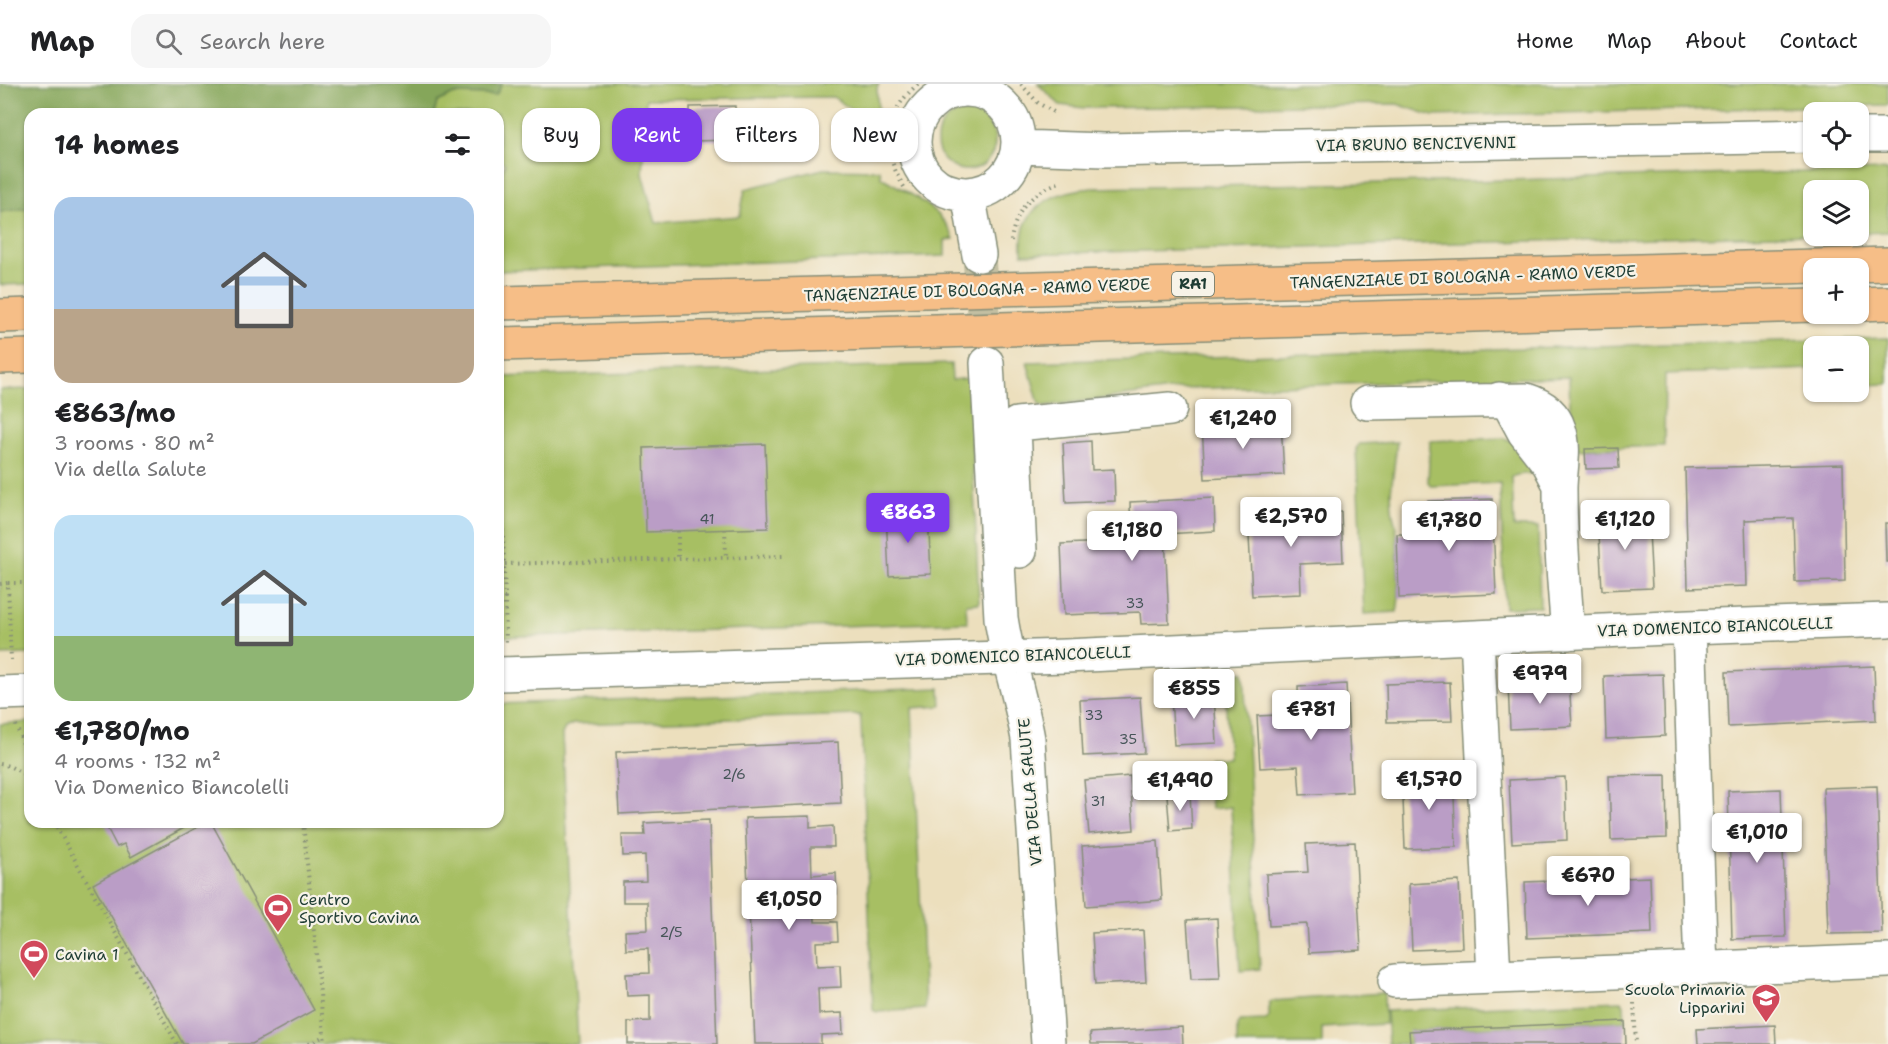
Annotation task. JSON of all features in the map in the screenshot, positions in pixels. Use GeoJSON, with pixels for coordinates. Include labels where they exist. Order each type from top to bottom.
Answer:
{"type":"FeatureCollection","features":[{"type":"Feature","properties":{"kind":"highway","name":"TANGENZIALE DI BOLOGNA - RAMO VERDE"},"geometry":{"type":"LineString","coordinates":[[504,303],[1888,264]]}},
{"type":"Feature","properties":{"kind":"highway"},"geometry":{"type":"LineString","coordinates":[[1869,304],[1888,303]]}},
{"type":"Feature","properties":{"kind":"highway"},"geometry":{"type":"LineString","coordinates":[[504,344],[1803,305]]}},
{"type":"Feature","properties":{"kind":"highway"},"geometry":{"type":"LineString","coordinates":[[0,316],[24,315]]}},
{"type":"Feature","properties":{"kind":"highway"},"geometry":{"type":"LineString","coordinates":[[0,357],[24,356]]}},
{"type":"Feature","properties":{"kind":"street"},"geometry":{"type":"LineString","coordinates":[[966,87],[991,96],[1010,114],[1017,130],[1018,147],[1015,162],[1007,175],[996,185],[983,192],[968,194],[951,193],[936,186],[924,174],[916,160],[913,143],[916,127],[923,112],[934,100],[966,87]]}},
{"type":"Feature","properties":{"kind":"street"},"geometry":{"type":"LineString","coordinates":[[1869,135],[1888,135]]}},
{"type":"Feature","properties":{"kind":"street","name":"VIA BRUNO BENCIVENNI"},"geometry":{"type":"LineString","coordinates":[[1018,147],[1116,150],[1803,136]]}},
{"type":"Feature","properties":{"kind":"street"},"geometry":{"type":"LineString","coordinates":[[968,194],[979,255]]}},
{"type":"Feature","properties":{"kind":"street","name":"VIA DELLA SALUTE"},"geometry":{"type":"LineString","coordinates":[[987,363],[1000,618],[1028,739],[1048,1044]]}},
{"type":"Feature","properties":{"kind":"street"},"geometry":{"type":"LineString","coordinates":[[1367,403],[1499,399],[1510,406],[1524,432],[1549,464],[1559,483],[1568,633]]}},
{"type":"Feature","properties":{"kind":"street"},"geometry":{"type":"LineString","coordinates":[[1007,656],[1022,630],[1014,429],[1017,424],[1170,409]]}},
{"type":"Feature","properties":{"kind":"street","name":"VIA DOMENICO BIANCOLELLI"},"geometry":{"type":"LineString","coordinates":[[504,659],[1066,656],[1888,620]]}},
{"type":"Feature","properties":{"kind":"street"},"geometry":{"type":"LineString","coordinates":[[1689,627],[1701,969]]}},
{"type":"Feature","properties":{"kind":"street"},"geometry":{"type":"LineString","coordinates":[[1477,637],[1494,976]]}},
{"type":"Feature","properties":{"kind":"street"},"geometry":{"type":"LineString","coordinates":[[1395,981],[1888,961]]}},
{"type":"Feature","properties":{"kind":"path"},"geometry":{"type":"LineString","coordinates":[[904,187],[891,161],[888,128],[892,114],[918,84]]}},
{"type":"Feature","properties":{"kind":"path"},"geometry":{"type":"LineString","coordinates":[[725,529],[726,557]]}},
{"type":"Feature","properties":{"kind":"path"},"geometry":{"type":"LineString","coordinates":[[678,531],[678,559]]}},
{"type":"Feature","properties":{"kind":"path"},"geometry":{"type":"LineString","coordinates":[[504,618],[504,564],[784,556]]}},
{"type":"Feature","properties":{"kind":"path"},"geometry":{"type":"LineString","coordinates":[[0,584],[24,583]]}},
{"type":"Feature","properties":{"kind":"path"},"geometry":{"type":"LineString","coordinates":[[8,584],[14,692],[24,736]]}},
{"type":"Feature","properties":{"kind":"path"},"geometry":{"type":"LineString","coordinates":[[0,764],[24,774]]}},
{"type":"Feature","properties":{"kind":"path"},"geometry":{"type":"LineString","coordinates":[[57,828],[177,1044]]}},
{"type":"Feature","properties":{"kind":"path"},"geometry":{"type":"LineString","coordinates":[[304,828],[325,1044]]}},
{"type":"Feature","properties":{"kind":"path"},"geometry":{"type":"LineString","coordinates":[[1634,994],[1636,1044]]}},
{"type":"Feature","properties":{"kind":"path"},"geometry":{"type":"LineString","coordinates":[[309,1044],[324,1036]]}},
{"type":"Feature","properties":{"kind":"green space"},"geometry":{"type":"Polygon","coordinates":[[[0,84],[502,84],[496,95],[454,94],[437,102],[436,108],[24,108],[24,209],[0,212],[0,84]]]}},
{"type":"Feature","properties":{"kind":"green space"},"geometry":{"type":"Polygon","coordinates":[[[502,84],[879,84],[878,108],[849,108],[833,97],[646,99],[646,108],[612,108],[612,162],[643,162],[642,174],[656,223],[740,216],[745,189],[823,169],[880,170],[881,177],[913,195],[933,210],[949,228],[954,239],[945,240],[945,256],[504,271],[504,108],[436,108],[437,102],[454,94],[495,95],[502,84]]]}},
{"type":"Feature","properties":{"kind":"green space"},"geometry":{"type":"Polygon","coordinates":[[[1038,84],[1888,84],[1888,105],[1869,105],[1869,102],[1803,102],[1803,107],[1433,116],[1397,104],[1084,108],[1060,105],[1038,84]]]}},
{"type":"Feature","properties":{"kind":"green space"},"geometry":{"type":"Polygon","coordinates":[[[966,112],[982,117],[990,125],[995,141],[990,157],[982,165],[966,170],[950,165],[942,157],[937,141],[942,125],[950,117],[966,112]]]}},
{"type":"Feature","properties":{"kind":"green space"},"geometry":{"type":"Polygon","coordinates":[[[1888,170],[1888,232],[1869,233],[1869,180],[1803,180],[1803,234],[1022,254],[1024,228],[1030,216],[1044,202],[1073,191],[1093,188],[1888,170]]]}},
{"type":"Feature","properties":{"kind":"green space"},"geometry":{"type":"Polygon","coordinates":[[[24,209],[24,284],[0,285],[0,212],[24,209]]]}},
{"type":"Feature","properties":{"kind":"green space"},"geometry":{"type":"Polygon","coordinates":[[[1888,338],[1888,384],[1869,385],[1869,339],[1888,338]]]}},
{"type":"Feature","properties":{"kind":"green space"},"geometry":{"type":"Polygon","coordinates":[[[1803,340],[1803,369],[1665,374],[1664,446],[1576,449],[1574,419],[1570,406],[1569,377],[1179,389],[1044,406],[1039,404],[1027,362],[1803,340]]]}},
{"type":"Feature","properties":{"kind":"green space"},"geometry":{"type":"Polygon","coordinates":[[[951,364],[952,380],[969,378],[979,603],[966,604],[967,622],[504,637],[504,377],[951,364]]]}},
{"type":"Feature","properties":{"kind":"green space"},"geometry":{"type":"Polygon","coordinates":[[[24,389],[24,654],[0,655],[0,390],[24,389]]]}},
{"type":"Feature","properties":{"kind":"green space"},"geometry":{"type":"Polygon","coordinates":[[[1504,438],[1512,441],[1537,471],[1512,477],[1514,527],[1538,527],[1540,607],[1505,608],[1500,483],[1431,486],[1428,482],[1430,441],[1504,438]]]}},
{"type":"Feature","properties":{"kind":"green space"},"geometry":{"type":"Polygon","coordinates":[[[1397,442],[1391,492],[1397,534],[1399,598],[1397,612],[1364,614],[1356,449],[1359,444],[1397,442]]]}},
{"type":"Feature","properties":{"kind":"green space"},"geometry":{"type":"Polygon","coordinates":[[[1244,672],[1260,969],[1240,971],[1231,807],[1211,809],[1208,759],[1229,758],[1224,673],[1244,672]]]}},
{"type":"Feature","properties":{"kind":"green space","name":"Centro Sportivo Cavina"},"geometry":{"type":"Polygon","coordinates":[[[940,688],[941,706],[912,708],[925,1009],[877,1012],[873,1010],[860,715],[573,724],[565,728],[562,734],[578,1044],[0,1044],[0,724],[24,722],[24,828],[504,828],[504,704],[940,688]]]}},
{"type":"Feature","properties":{"kind":"green space"},"geometry":{"type":"Polygon","coordinates":[[[1384,994],[1385,1024],[1322,1028],[1322,1044],[1237,1044],[1237,1025],[1240,1021],[1266,1020],[1269,1017],[1269,1003],[1272,1001],[1384,994]]]}},
{"type":"Feature","properties":{"kind":"green space"},"geometry":{"type":"Polygon","coordinates":[[[1621,1001],[1624,1005],[1625,1021],[1410,1031],[1410,1044],[1388,1044],[1386,1011],[1621,1001]]]}},
{"type":"Feature","properties":{"kind":"building"},"geometry":{"type":"Polygon","coordinates":[[[735,106],[735,108],[714,108],[714,140],[702,141],[702,108],[690,107],[735,106]]]}},
{"type":"Feature","properties":{"kind":"building"},"geometry":{"type":"Polygon","coordinates":[[[1281,421],[1284,475],[1205,479],[1202,425],[1281,421]]]}},
{"type":"Feature","properties":{"kind":"building"},"geometry":{"type":"Polygon","coordinates":[[[1091,441],[1092,470],[1114,469],[1115,501],[1066,503],[1063,443],[1091,441]]]}},
{"type":"Feature","properties":{"kind":"building"},"geometry":{"type":"Polygon","coordinates":[[[765,444],[768,528],[646,532],[644,448],[765,444]]]}},
{"type":"Feature","properties":{"kind":"building"},"geometry":{"type":"Polygon","coordinates":[[[1618,448],[1619,468],[1586,469],[1585,449],[1618,448]]]}},
{"type":"Feature","properties":{"kind":"building"},"geometry":{"type":"Polygon","coordinates":[[[1843,464],[1845,581],[1795,582],[1793,518],[1745,520],[1747,586],[1688,588],[1685,468],[1843,464]]]}},
{"type":"Feature","properties":{"kind":"building"},"geometry":{"type":"Polygon","coordinates":[[[1214,498],[1215,531],[1165,534],[1169,623],[1141,624],[1140,612],[1064,615],[1061,544],[1131,541],[1130,502],[1214,498]]]}},
{"type":"Feature","properties":{"kind":"building"},"geometry":{"type":"Polygon","coordinates":[[[1492,499],[1496,594],[1399,598],[1397,534],[1413,534],[1428,517],[1428,501],[1492,499]]]}},
{"type":"Feature","properties":{"kind":"building"},"geometry":{"type":"Polygon","coordinates":[[[1341,511],[1343,562],[1300,564],[1301,594],[1252,596],[1248,515],[1341,511]]]}},
{"type":"Feature","properties":{"kind":"building"},"geometry":{"type":"Polygon","coordinates":[[[928,512],[931,574],[889,576],[886,513],[928,512]]]}},
{"type":"Feature","properties":{"kind":"building"},"geometry":{"type":"Polygon","coordinates":[[[1648,512],[1652,588],[1602,590],[1598,515],[1648,512]]]}},
{"type":"Feature","properties":{"kind":"building"},"geometry":{"type":"Polygon","coordinates":[[[1885,523],[1888,523],[1888,562],[1886,562],[1885,523]]]}},
{"type":"Feature","properties":{"kind":"building"},"geometry":{"type":"Polygon","coordinates":[[[1874,666],[1876,720],[1728,727],[1726,672],[1874,666]]]}},
{"type":"Feature","properties":{"kind":"building"},"geometry":{"type":"Polygon","coordinates":[[[1663,674],[1665,736],[1606,739],[1604,676],[1663,674]]]}},
{"type":"Feature","properties":{"kind":"building"},"geometry":{"type":"Polygon","coordinates":[[[1569,680],[1572,726],[1510,729],[1508,684],[1569,680]]]}},
{"type":"Feature","properties":{"kind":"building"},"geometry":{"type":"Polygon","coordinates":[[[1450,682],[1452,721],[1387,722],[1386,684],[1450,682]]]}},
{"type":"Feature","properties":{"kind":"building"},"geometry":{"type":"Polygon","coordinates":[[[1346,684],[1352,792],[1300,795],[1298,766],[1260,768],[1257,716],[1299,714],[1298,687],[1346,684]]]}},
{"type":"Feature","properties":{"kind":"building"},"geometry":{"type":"Polygon","coordinates":[[[1214,694],[1217,743],[1174,745],[1171,696],[1214,694]]]}},
{"type":"Feature","properties":{"kind":"building"},"geometry":{"type":"Polygon","coordinates":[[[1140,697],[1144,753],[1083,756],[1080,700],[1140,697]]]}},
{"type":"Feature","properties":{"kind":"building"},"geometry":{"type":"Polygon","coordinates":[[[838,742],[841,803],[619,814],[616,752],[838,742]]]}},
{"type":"Feature","properties":{"kind":"building"},"geometry":{"type":"Polygon","coordinates":[[[1453,772],[1456,847],[1405,849],[1402,774],[1453,772]]]}},
{"type":"Feature","properties":{"kind":"building"},"geometry":{"type":"Polygon","coordinates":[[[1666,775],[1667,838],[1611,840],[1609,776],[1666,775]]]}},
{"type":"Feature","properties":{"kind":"building"},"geometry":{"type":"Polygon","coordinates":[[[1130,776],[1134,830],[1089,834],[1084,780],[1130,776]]]}},
{"type":"Feature","properties":{"kind":"building"},"geometry":{"type":"Polygon","coordinates":[[[1565,777],[1567,840],[1512,843],[1509,780],[1565,777]]]}},
{"type":"Feature","properties":{"kind":"building"},"geometry":{"type":"Polygon","coordinates":[[[1877,786],[1882,933],[1828,934],[1823,788],[1877,786]]]}},
{"type":"Feature","properties":{"kind":"building"},"geometry":{"type":"Polygon","coordinates":[[[1781,789],[1786,937],[1732,939],[1728,791],[1781,789]]]}},
{"type":"Feature","properties":{"kind":"building"},"geometry":{"type":"Polygon","coordinates":[[[1190,794],[1192,829],[1170,831],[1167,795],[1190,794]]]}},
{"type":"Feature","properties":{"kind":"building"},"geometry":{"type":"Polygon","coordinates":[[[810,816],[810,828],[833,826],[834,847],[811,847],[812,875],[836,873],[837,894],[814,894],[815,922],[837,922],[838,941],[816,942],[817,966],[840,965],[841,987],[818,988],[819,1014],[842,1013],[843,1034],[821,1035],[821,1044],[755,1044],[745,818],[810,816]]]}},
{"type":"Feature","properties":{"kind":"building"},"geometry":{"type":"Polygon","coordinates":[[[709,820],[717,1044],[628,1044],[628,1022],[650,1021],[650,995],[627,996],[626,974],[649,973],[648,949],[626,950],[625,931],[648,930],[647,902],[623,902],[623,882],[646,881],[645,855],[623,856],[622,835],[645,835],[644,823],[709,820]]]}},
{"type":"Feature","properties":{"kind":"building"},"geometry":{"type":"Polygon","coordinates":[[[107,828],[184,828],[131,857],[124,844],[117,847],[107,828]]]}},
{"type":"Feature","properties":{"kind":"building"},"geometry":{"type":"Polygon","coordinates":[[[196,828],[214,828],[314,1010],[252,1044],[183,1044],[93,884],[196,828]]]}},
{"type":"Feature","properties":{"kind":"building"},"geometry":{"type":"Polygon","coordinates":[[[1158,841],[1162,900],[1086,906],[1082,846],[1158,841]]]}},
{"type":"Feature","properties":{"kind":"building"},"geometry":{"type":"Polygon","coordinates":[[[1355,842],[1361,950],[1309,953],[1307,924],[1269,926],[1266,874],[1308,872],[1306,844],[1355,842]]]}},
{"type":"Feature","properties":{"kind":"building"},"geometry":{"type":"Polygon","coordinates":[[[1650,877],[1652,933],[1527,938],[1525,882],[1650,877]]]}},
{"type":"Feature","properties":{"kind":"building"},"geometry":{"type":"Polygon","coordinates":[[[1459,881],[1462,948],[1412,950],[1409,884],[1459,881]]]}},
{"type":"Feature","properties":{"kind":"building"},"geometry":{"type":"Polygon","coordinates":[[[1217,918],[1220,978],[1191,979],[1187,920],[1217,918]]]}},
{"type":"Feature","properties":{"kind":"building"},"geometry":{"type":"Polygon","coordinates":[[[1143,930],[1146,982],[1095,985],[1092,933],[1143,930]]]}},
{"type":"Feature","properties":{"kind":"building"},"geometry":{"type":"Polygon","coordinates":[[[1625,1021],[1626,1044],[1410,1044],[1409,1031],[1625,1021]]]}},
{"type":"Feature","properties":{"kind":"building"},"geometry":{"type":"Polygon","coordinates":[[[1775,1025],[1776,1044],[1698,1044],[1697,1029],[1775,1025]]]}},
{"type":"Feature","properties":{"kind":"building"},"geometry":{"type":"Polygon","coordinates":[[[1182,1027],[1183,1044],[1091,1044],[1090,1033],[1182,1027]]]}},
{"type":"Feature","properties":{"kind":"tunnel"},"geometry":{"type":"LineString","coordinates":[[979,255],[986,358]]}},
{"type":"Feature","properties":{"kind":"place","name":"Centro Sportivo Cavina"},"geometry":{"type":"Point","coordinates":[278,934]}},
{"type":"Feature","properties":{"kind":"place","name":"Cavina 1"},"geometry":{"type":"Point","coordinates":[34,980]}},
{"type":"Feature","properties":{"kind":"place","name":"Scuola Primaria Lipparini"},"geometry":{"type":"Point","coordinates":[1766,1024]}}]}
